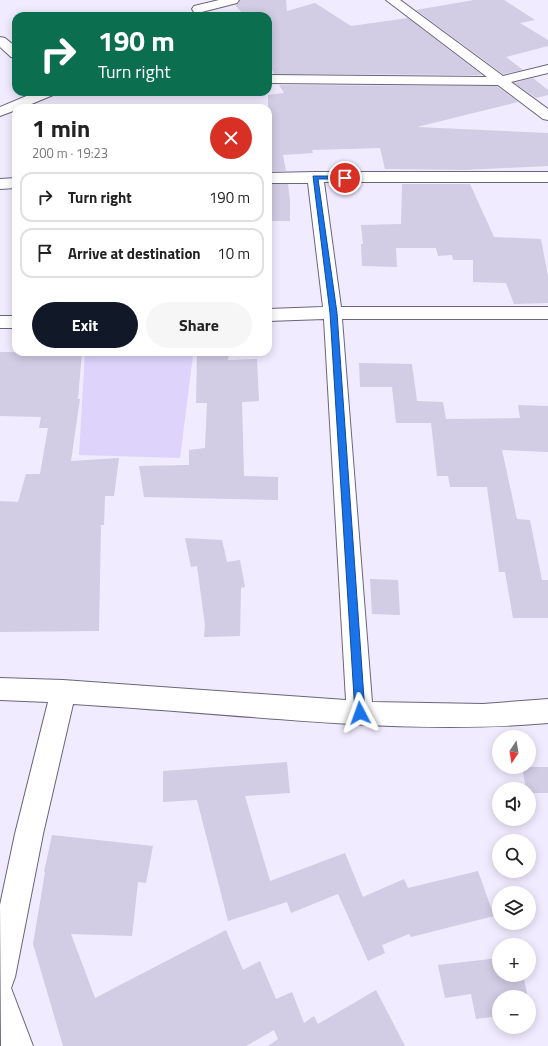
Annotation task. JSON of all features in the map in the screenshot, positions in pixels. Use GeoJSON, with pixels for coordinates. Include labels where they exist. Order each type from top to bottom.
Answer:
{"type":"FeatureCollection","features":[{"type":"Feature","properties":{"kind":"street"},"geometry":{"type":"LineString","coordinates":[[188,0],[202,12],[233,0]]}},
{"type":"Feature","properties":{"kind":"street"},"geometry":{"type":"LineString","coordinates":[[392,0],[498,81],[548,116]]}},
{"type":"Feature","properties":{"kind":"street"},"geometry":{"type":"LineString","coordinates":[[0,41],[12,51]]}},
{"type":"Feature","properties":{"kind":"street"},"geometry":{"type":"LineString","coordinates":[[272,79],[498,81],[548,69]]}},
{"type":"Feature","properties":{"kind":"street"},"geometry":{"type":"LineString","coordinates":[[19,104],[38,96]]}},
{"type":"Feature","properties":{"kind":"street"},"geometry":{"type":"LineString","coordinates":[[0,112],[12,107]]}},
{"type":"Feature","properties":{"kind":"street"},"geometry":{"type":"LineString","coordinates":[[315,177],[333,313],[360,713]]}},
{"type":"Feature","properties":{"kind":"street"},"geometry":{"type":"LineString","coordinates":[[272,178],[548,177]]}},
{"type":"Feature","properties":{"kind":"street"},"geometry":{"type":"LineString","coordinates":[[0,184],[12,184]]}},
{"type":"Feature","properties":{"kind":"street"},"geometry":{"type":"LineString","coordinates":[[272,315],[333,313],[548,313]]}},
{"type":"Feature","properties":{"kind":"street"},"geometry":{"type":"LineString","coordinates":[[0,322],[12,322]]}},
{"type":"Feature","properties":{"kind":"street"},"geometry":{"type":"LineString","coordinates":[[0,689],[63,691],[360,713],[466,716],[548,711]]}},
{"type":"Feature","properties":{"kind":"street"},"geometry":{"type":"LineString","coordinates":[[0,977],[29,834],[63,691]]}},
{"type":"Feature","properties":{"kind":"street"},"geometry":{"type":"LineString","coordinates":[[0,999],[17,1046]]}},
{"type":"Feature","properties":{"kind":"shaded area"},"geometry":{"type":"Polygon","coordinates":[[[85,356],[193,356],[180,458],[79,455],[85,356]]]}},
{"type":"Feature","properties":{"kind":"building"},"geometry":{"type":"Polygon","coordinates":[[[240,0],[286,0],[287,11],[315,3],[351,26],[408,18],[482,75],[274,74],[272,69],[272,12],[241,12],[235,5],[238,4],[240,0]]]}},
{"type":"Feature","properties":{"kind":"building"},"geometry":{"type":"Polygon","coordinates":[[[474,0],[504,0],[535,20],[520,23],[548,40],[548,46],[506,57],[523,70],[503,74],[416,10],[474,0]]]}},
{"type":"Feature","properties":{"kind":"building"},"geometry":{"type":"Polygon","coordinates":[[[533,78],[548,90],[548,95],[536,98],[514,83],[533,78]]]}},
{"type":"Feature","properties":{"kind":"building"},"geometry":{"type":"Polygon","coordinates":[[[279,85],[497,86],[518,102],[417,127],[548,133],[548,166],[464,170],[385,169],[380,148],[312,150],[313,153],[283,155],[286,171],[272,172],[272,104],[268,104],[268,96],[284,93],[279,85]]]}},
{"type":"Feature","properties":{"kind":"building"},"geometry":{"type":"Polygon","coordinates":[[[272,184],[288,184],[290,221],[272,221],[272,184]]]}},
{"type":"Feature","properties":{"kind":"building"},"geometry":{"type":"Polygon","coordinates":[[[402,184],[470,184],[494,237],[541,239],[548,276],[548,303],[514,304],[506,283],[473,282],[473,260],[453,260],[452,255],[438,256],[436,248],[396,248],[397,267],[362,266],[361,244],[363,244],[361,225],[401,224],[402,184]]]}},
{"type":"Feature","properties":{"kind":"building"},"geometry":{"type":"Polygon","coordinates":[[[0,352],[12,352],[12,356],[82,356],[78,399],[80,399],[71,461],[119,458],[114,496],[105,496],[104,525],[101,525],[99,631],[0,632],[0,501],[18,502],[26,474],[40,474],[48,428],[39,428],[41,417],[0,416],[0,352]]]}},
{"type":"Feature","properties":{"kind":"building"},"geometry":{"type":"Polygon","coordinates":[[[197,356],[229,356],[228,360],[257,359],[259,401],[242,402],[244,476],[278,477],[278,500],[144,497],[139,466],[189,465],[189,450],[205,448],[207,403],[196,403],[197,356]]]}},
{"type":"Feature","properties":{"kind":"building"},"geometry":{"type":"Polygon","coordinates":[[[359,363],[412,364],[417,401],[443,402],[446,419],[520,418],[518,405],[548,406],[548,452],[502,450],[517,519],[530,520],[542,580],[548,580],[548,618],[513,618],[505,572],[499,572],[487,487],[450,487],[448,476],[437,476],[431,423],[396,423],[392,387],[360,387],[359,363]]]}},
{"type":"Feature","properties":{"kind":"building"},"geometry":{"type":"Polygon","coordinates":[[[185,538],[222,540],[227,562],[240,560],[245,587],[241,588],[240,636],[204,637],[205,625],[197,566],[191,567],[185,538]]]}},
{"type":"Feature","properties":{"kind":"building"},"geometry":{"type":"Polygon","coordinates":[[[370,579],[398,580],[400,615],[372,614],[370,579]]]}},
{"type":"Feature","properties":{"kind":"building"},"geometry":{"type":"Polygon","coordinates":[[[287,762],[290,793],[245,796],[270,881],[345,853],[363,897],[404,879],[408,888],[478,871],[492,910],[492,917],[411,937],[409,934],[382,945],[385,953],[368,961],[338,894],[291,913],[287,902],[228,921],[197,800],[163,802],[163,771],[287,762]]]}},
{"type":"Feature","properties":{"kind":"building"},"geometry":{"type":"Polygon","coordinates":[[[536,767],[548,767],[548,793],[536,793],[536,782],[525,782],[523,774],[536,774],[536,767]]]}},
{"type":"Feature","properties":{"kind":"building"},"geometry":{"type":"Polygon","coordinates":[[[52,835],[153,846],[146,883],[138,882],[132,936],[71,934],[95,998],[226,930],[243,970],[260,961],[276,999],[292,992],[304,1023],[314,1016],[318,1024],[376,990],[405,1046],[268,1046],[278,1039],[274,1030],[246,1046],[63,1046],[33,944],[44,872],[52,835]]]}},
{"type":"Feature","properties":{"kind":"building"},"geometry":{"type":"Polygon","coordinates":[[[492,959],[492,982],[525,982],[526,990],[492,990],[492,1017],[476,1019],[471,994],[445,998],[438,965],[492,959]]]}},
{"type":"Feature","properties":{"kind":"route"},"geometry":{"type":"LineString","coordinates":[[345,178],[315,177],[333,313],[360,713]]}}]}
